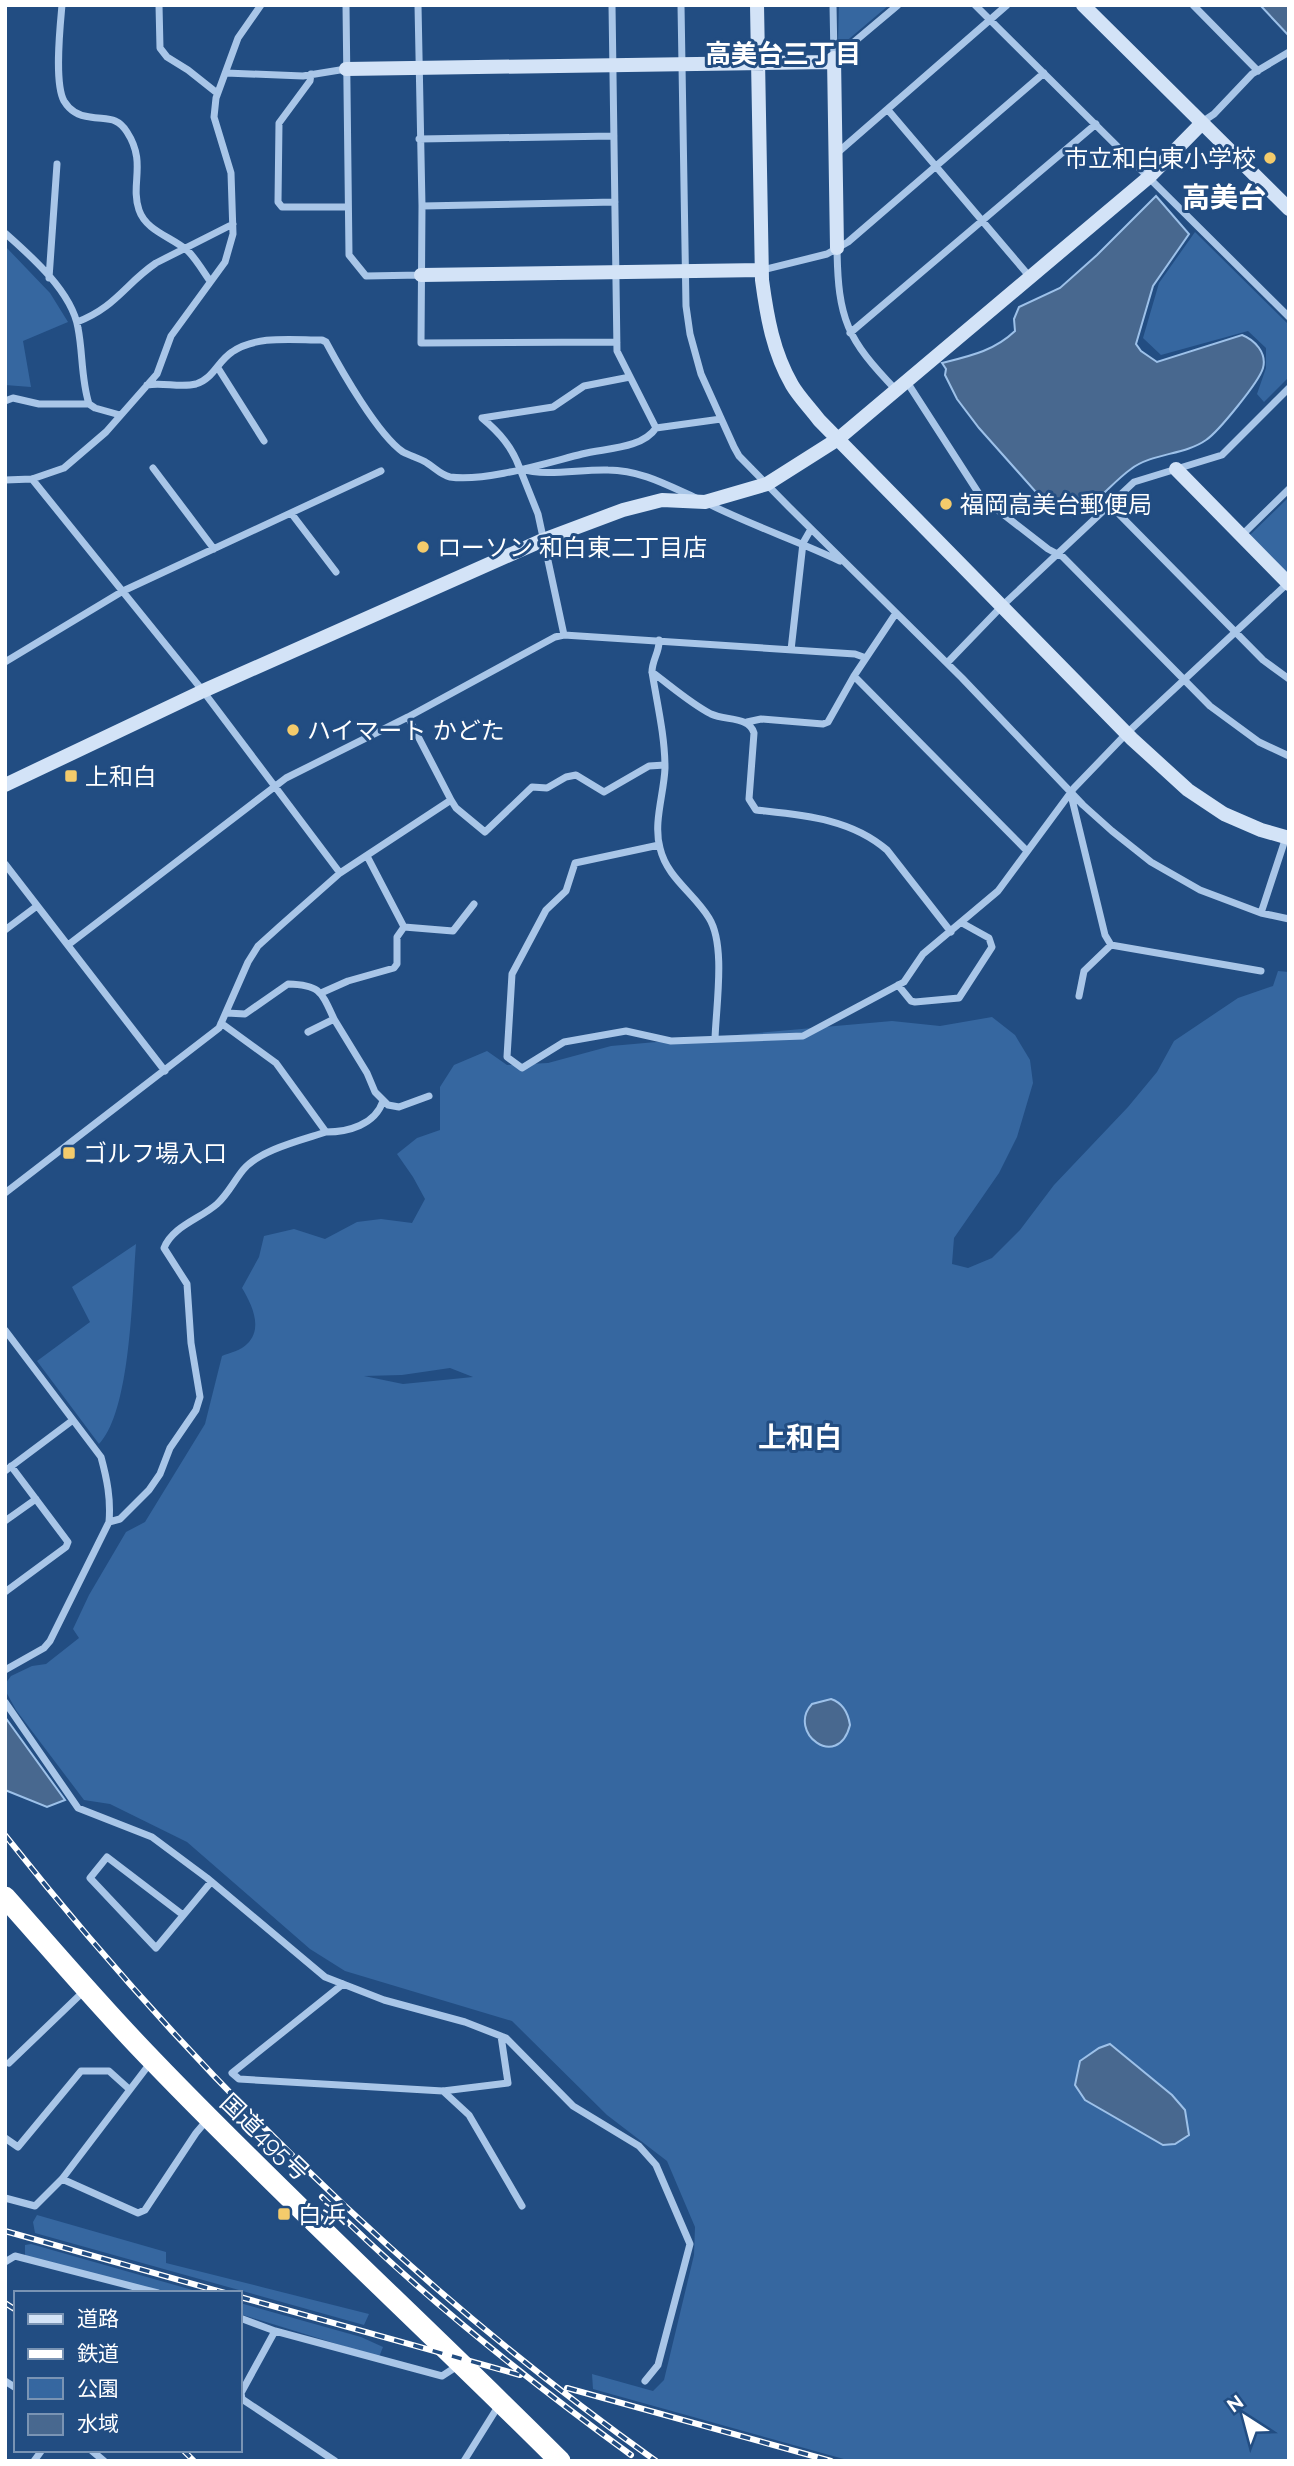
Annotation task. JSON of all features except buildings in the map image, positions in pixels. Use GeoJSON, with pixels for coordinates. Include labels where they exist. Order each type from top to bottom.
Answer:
{"type":"FeatureCollection","features":[{"type":"Feature","properties":{"kind":"highway","name":"国道495号"},"geometry":{"type":"LineString","coordinates":[[5,1898],[152,2061],[560,2461]]}},
{"type":"Feature","properties":{"kind":"street"},"geometry":{"type":"LineString","coordinates":[[62,5],[59,36],[62,98],[70,109],[80,115],[117,121],[126,130],[139,161],[138,207],[143,218],[184,248],[210,281]]}},
{"type":"Feature","properties":{"kind":"street"},"geometry":{"type":"LineString","coordinates":[[159,5],[160,48],[167,57],[196,75],[217,93]]}},
{"type":"Feature","properties":{"kind":"street"},"geometry":{"type":"LineString","coordinates":[[5,480],[32,479],[64,468],[106,432],[157,373],[171,337],[225,262],[232,243],[231,173],[214,117],[217,93],[238,38],[261,5]]}},
{"type":"Feature","properties":{"kind":"street"},"geometry":{"type":"LineString","coordinates":[[346,5],[349,255],[366,276],[762,270],[827,254],[848,242],[1044,73]]}},
{"type":"Feature","properties":{"kind":"street"},"geometry":{"type":"LineString","coordinates":[[418,5],[422,206],[421,342],[617,342]]}},
{"type":"Feature","properties":{"kind":"street"},"geometry":{"type":"LineString","coordinates":[[612,5],[617,351],[656,429]]}},
{"type":"Feature","properties":{"kind":"street"},"geometry":{"type":"LineString","coordinates":[[681,5],[686,306],[690,334],[701,374],[739,456],[1102,822],[1151,862],[1199,890],[1261,913],[1289,919]]}},
{"type":"Feature","properties":{"kind":"street"},"geometry":{"type":"LineString","coordinates":[[757,5],[762,270],[768,321],[778,357],[793,387],[818,420],[1127,733],[1188,790],[1224,814],[1287,838],[1261,913]]}},
{"type":"Feature","properties":{"kind":"street"},"geometry":{"type":"LineString","coordinates":[[833,5],[839,300],[850,333],[871,364],[902,386],[981,497],[1058,554],[1210,706],[1259,741],[1289,756]]}},
{"type":"Feature","properties":{"kind":"street"},"geometry":{"type":"LineString","coordinates":[[226,73],[311,74],[346,69],[418,67],[828,62],[898,5]]}},
{"type":"Feature","properties":{"kind":"street"},"geometry":{"type":"LineString","coordinates":[[975,5],[1289,317]]}},
{"type":"Feature","properties":{"kind":"street"},"geometry":{"type":"LineString","coordinates":[[835,155],[1007,5]]}},
{"type":"Feature","properties":{"kind":"street"},"geometry":{"type":"LineString","coordinates":[[1083,5],[1289,209]]}},
{"type":"Feature","properties":{"kind":"street"},"geometry":{"type":"LineString","coordinates":[[1193,5],[1258,71]]}},
{"type":"Feature","properties":{"kind":"street"},"geometry":{"type":"LineString","coordinates":[[5,785],[203,691],[543,540],[623,510],[662,500],[705,502],[767,484],[838,439],[1149,177],[1258,71],[1289,52]]}},
{"type":"Feature","properties":{"kind":"street"},"geometry":{"type":"LineString","coordinates":[[311,74],[310,81],[279,123],[278,202],[282,207],[348,207]]}},
{"type":"Feature","properties":{"kind":"street"},"geometry":{"type":"LineString","coordinates":[[888,110],[1030,277]]}},
{"type":"Feature","properties":{"kind":"street"},"geometry":{"type":"LineString","coordinates":[[850,333],[1096,124]]}},
{"type":"Feature","properties":{"kind":"street"},"geometry":{"type":"LineString","coordinates":[[419,139],[614,136]]}},
{"type":"Feature","properties":{"kind":"street"},"geometry":{"type":"LineString","coordinates":[[49,278],[57,164]]}},
{"type":"Feature","properties":{"kind":"street"},"geometry":{"type":"LineString","coordinates":[[422,206],[615,202]]}},
{"type":"Feature","properties":{"kind":"street"},"geometry":{"type":"LineString","coordinates":[[76,322],[104,309],[145,270],[233,224]]}},
{"type":"Feature","properties":{"kind":"street"},"geometry":{"type":"LineString","coordinates":[[5,233],[63,293],[76,322],[89,404]]}},
{"type":"Feature","properties":{"kind":"street"},"geometry":{"type":"LineString","coordinates":[[147,385],[197,384],[207,379],[229,353],[249,342],[322,340],[326,342],[378,426],[405,453],[415,456],[445,476],[454,477],[479,476],[640,442],[656,429],[721,419]]}},
{"type":"Feature","properties":{"kind":"street"},"geometry":{"type":"LineString","coordinates":[[218,368],[264,441]]}},
{"type":"Feature","properties":{"kind":"street"},"geometry":{"type":"LineString","coordinates":[[564,635],[538,514],[514,453],[499,432],[482,418],[552,407],[584,386],[630,377]]}},
{"type":"Feature","properties":{"kind":"street"},"geometry":{"type":"LineString","coordinates":[[947,663],[1002,606],[1134,482],[1222,454],[1289,388]]}},
{"type":"Feature","properties":{"kind":"street"},"geometry":{"type":"LineString","coordinates":[[5,401],[13,398],[39,404],[89,404],[120,415]]}},
{"type":"Feature","properties":{"kind":"street"},"geometry":{"type":"LineString","coordinates":[[153,468],[214,549]]}},
{"type":"Feature","properties":{"kind":"street"},"geometry":{"type":"LineString","coordinates":[[520,468],[534,472],[633,472],[847,564]]}},
{"type":"Feature","properties":{"kind":"street"},"geometry":{"type":"LineString","coordinates":[[659,845],[575,863],[566,891],[546,910],[512,974],[507,1057],[522,1068],[564,1042],[626,1031],[671,1041],[803,1036],[904,982],[923,954],[998,891],[1071,793],[1127,733],[1288,584],[1176,469]]}},
{"type":"Feature","properties":{"kind":"street"},"geometry":{"type":"LineString","coordinates":[[5,662],[123,591],[381,471]]}},
{"type":"Feature","properties":{"kind":"street"},"geometry":{"type":"LineString","coordinates":[[32,479],[203,691],[340,873]]}},
{"type":"Feature","properties":{"kind":"street"},"geometry":{"type":"LineString","coordinates":[[1241,536],[1289,489]]}},
{"type":"Feature","properties":{"kind":"street"},"geometry":{"type":"LineString","coordinates":[[1110,505],[1264,660],[1289,679]]}},
{"type":"Feature","properties":{"kind":"street"},"geometry":{"type":"LineString","coordinates":[[292,513],[336,572]]}},
{"type":"Feature","properties":{"kind":"street"},"geometry":{"type":"LineString","coordinates":[[791,650],[803,543],[811,529]]}},
{"type":"Feature","properties":{"kind":"street"},"geometry":{"type":"LineString","coordinates":[[652,672],[712,714],[747,722],[761,719],[823,724],[828,722],[854,676],[896,613]]}},
{"type":"Feature","properties":{"kind":"street"},"geometry":{"type":"LineString","coordinates":[[68,945],[286,778],[408,717],[555,638],[564,635],[659,640],[855,654],[866,658]]}},
{"type":"Feature","properties":{"kind":"street"},"geometry":{"type":"LineString","coordinates":[[659,640],[660,645],[652,661],[665,765],[659,845],[667,867],[699,904],[714,928],[719,944],[715,1039]]}},
{"type":"Feature","properties":{"kind":"street"},"geometry":{"type":"LineString","coordinates":[[854,676],[1027,851]]}},
{"type":"Feature","properties":{"kind":"street"},"geometry":{"type":"LineString","coordinates":[[408,717],[456,808],[485,832],[532,786],[547,789],[566,777],[576,775],[604,792],[649,766],[665,765]]}},
{"type":"Feature","properties":{"kind":"street"},"geometry":{"type":"LineString","coordinates":[[747,722],[754,733],[749,799],[752,807],[755,810],[823,818],[878,842],[951,932]]}},
{"type":"Feature","properties":{"kind":"street"},"geometry":{"type":"LineString","coordinates":[[1071,793],[1105,935],[1111,944],[1261,971]]}},
{"type":"Feature","properties":{"kind":"street"},"geometry":{"type":"LineString","coordinates":[[5,1194],[211,1036],[227,1013],[248,962],[258,946],[340,873],[451,800]]}},
{"type":"Feature","properties":{"kind":"street"},"geometry":{"type":"LineString","coordinates":[[367,856],[404,927]]}},
{"type":"Feature","properties":{"kind":"street"},"geometry":{"type":"LineString","coordinates":[[5,864],[165,1071]]}},
{"type":"Feature","properties":{"kind":"street"},"geometry":{"type":"LineString","coordinates":[[404,927],[453,931],[474,904]]}},
{"type":"Feature","properties":{"kind":"street"},"geometry":{"type":"LineString","coordinates":[[5,930],[37,906]]}},
{"type":"Feature","properties":{"kind":"street"},"geometry":{"type":"LineString","coordinates":[[898,985],[911,1001],[915,1002],[959,998],[992,947],[989,938],[962,923]]}},
{"type":"Feature","properties":{"kind":"street"},"geometry":{"type":"LineString","coordinates":[[321,993],[348,981],[394,968],[397,964],[397,937],[404,927]]}},
{"type":"Feature","properties":{"kind":"street"},"geometry":{"type":"LineString","coordinates":[[1079,996],[1084,971],[1111,944]]}},
{"type":"Feature","properties":{"kind":"street"},"geometry":{"type":"LineString","coordinates":[[227,1013],[245,1014],[288,984],[314,987],[321,993],[367,1073],[375,1093],[383,1101],[399,1107],[429,1096]]}},
{"type":"Feature","properties":{"kind":"street"},"geometry":{"type":"LineString","coordinates":[[308,1032],[334,1019]]}},
{"type":"Feature","properties":{"kind":"street"},"geometry":{"type":"LineString","coordinates":[[221,1023],[275,1063],[326,1132]]}},
{"type":"Feature","properties":{"kind":"street"},"geometry":{"type":"LineString","coordinates":[[108,1522],[120,1519],[149,1490],[160,1474],[170,1448],[196,1410],[200,1397],[191,1343],[187,1284],[164,1248],[168,1238],[216,1205],[244,1168],[265,1155],[326,1132],[349,1131],[375,1115],[383,1101]]}},
{"type":"Feature","properties":{"kind":"street"},"geometry":{"type":"LineString","coordinates":[[5,1330],[101,1457],[108,1481],[108,1522],[50,1641],[44,1648],[5,1670]]}},
{"type":"Feature","properties":{"kind":"street"},"geometry":{"type":"LineString","coordinates":[[5,1592],[66,1547],[67,1538],[8,1468],[73,1420]]}},
{"type":"Feature","properties":{"kind":"street"},"geometry":{"type":"LineString","coordinates":[[5,1521],[36,1499]]}},
{"type":"Feature","properties":{"kind":"street"},"geometry":{"type":"LineString","coordinates":[[5,1702],[78,1808],[152,1837],[211,1882],[325,1977],[384,2000],[465,2022],[506,2038],[573,2106],[639,2146],[648,2155],[656,2165],[690,2244],[658,2365],[645,2381]]}},
{"type":"Feature","properties":{"kind":"street"},"geometry":{"type":"LineString","coordinates":[[183,1915],[107,1857],[90,1878],[156,1948],[211,1882]]}},
{"type":"Feature","properties":{"kind":"street"},"geometry":{"type":"LineString","coordinates":[[343,1984],[232,2073],[239,2079],[443,2091],[508,2083],[501,2036]]}},
{"type":"Feature","properties":{"kind":"street"},"geometry":{"type":"LineString","coordinates":[[9,2063],[87,1988]]}},
{"type":"Feature","properties":{"kind":"street"},"geometry":{"type":"LineString","coordinates":[[5,2198],[35,2206],[62,2179],[152,2061]]}},
{"type":"Feature","properties":{"kind":"street"},"geometry":{"type":"LineString","coordinates":[[5,2138],[19,2147],[81,2071],[109,2071],[129,2089]]}},
{"type":"Feature","properties":{"kind":"street"},"geometry":{"type":"LineString","coordinates":[[443,2091],[469,2115],[522,2206]]}},
{"type":"Feature","properties":{"kind":"street"},"geometry":{"type":"LineString","coordinates":[[62,2179],[138,2213],[145,2210],[196,2133],[209,2118]]}},
{"type":"Feature","properties":{"kind":"street"},"geometry":{"type":"LineString","coordinates":[[5,2262],[15,2256],[150,2291]]}},
{"type":"Feature","properties":{"kind":"street"},"geometry":{"type":"LineString","coordinates":[[242,2319],[275,2331],[442,2376],[462,2363]]}},
{"type":"Feature","properties":{"kind":"street"},"geometry":{"type":"LineString","coordinates":[[242,2391],[275,2331]]}},
{"type":"Feature","properties":{"kind":"street"},"geometry":{"type":"LineString","coordinates":[[242,2399],[335,2461]]}},
{"type":"Feature","properties":{"kind":"street"},"geometry":{"type":"LineString","coordinates":[[464,2461],[501,2402]]}},
{"type":"Feature","properties":{"kind":"green space"},"geometry":{"type":"Polygon","coordinates":[[[839,5],[889,5],[843,44],[838,43],[839,5]]]}},
{"type":"Feature","properties":{"kind":"green space"},"geometry":{"type":"Polygon","coordinates":[[[1195,232],[1289,325],[1289,377],[1264,402],[1257,394],[1266,368],[1266,348],[1248,331],[1161,355],[1143,338],[1159,283],[1195,232]]]}},
{"type":"Feature","properties":{"kind":"green space"},"geometry":{"type":"Polygon","coordinates":[[[5,246],[50,293],[68,322],[23,341],[31,387],[5,385],[5,246]]]}},
{"type":"Feature","properties":{"kind":"green space"},"geometry":{"type":"Polygon","coordinates":[[[1289,497],[1289,575],[1250,535],[1289,497]]]}},
{"type":"Feature","properties":{"kind":"green space"},"geometry":{"type":"Polygon","coordinates":[[[1278,971],[1289,972],[1289,2461],[851,2461],[593,2389],[592,2374],[653,2391],[664,2380],[694,2255],[695,2227],[667,2161],[607,2115],[512,2021],[345,1971],[310,1949],[187,1842],[110,1804],[84,1800],[16,1710],[5,1690],[5,1684],[11,1676],[32,1666],[46,1664],[79,1638],[73,1629],[89,1595],[126,1532],[145,1522],[205,1424],[222,1356],[245,1346],[255,1331],[252,1308],[242,1288],[259,1257],[264,1236],[294,1229],[325,1239],[357,1222],[381,1219],[412,1223],[425,1199],[397,1154],[417,1138],[440,1130],[440,1087],[454,1065],[487,1051],[507,1065],[548,1063],[611,1046],[892,1021],[940,1026],[992,1017],[1015,1035],[1030,1060],[1033,1083],[1017,1137],[999,1173],[954,1238],[952,1264],[968,1268],[992,1258],[1020,1230],[1054,1185],[1128,1107],[1157,1072],[1174,1041],[1238,998],[1273,986],[1278,971]],[[450,1368],[402,1375],[364,1376],[403,1384],[473,1377],[450,1368]]]}},
{"type":"Feature","properties":{"kind":"green space"},"geometry":{"type":"Polygon","coordinates":[[[136,1244],[124,1379],[110,1428],[99,1444],[37,1361],[90,1322],[72,1287],[136,1244]]]}},
{"type":"Feature","properties":{"kind":"green space"},"geometry":{"type":"Polygon","coordinates":[[[37,2215],[166,2252],[166,2263],[369,2314],[364,2325],[35,2233],[33,2222],[37,2215]]]}},
{"type":"Feature","properties":{"kind":"green space"},"geometry":{"type":"Polygon","coordinates":[[[31,2244],[196,2291],[162,2291],[25,2257],[25,2245],[31,2244]]]}},
{"type":"Feature","properties":{"kind":"green space"},"geometry":{"type":"Polygon","coordinates":[[[242,2304],[361,2337],[383,2347],[379,2357],[242,2315],[242,2304]]]}},
{"type":"Feature","properties":{"kind":"water"},"geometry":{"type":"Polygon","coordinates":[[[1260,5],[1289,5],[1289,36],[1260,5]]]}},
{"type":"Feature","properties":{"kind":"water"},"geometry":{"type":"Polygon","coordinates":[[[1156,196],[1189,234],[1153,286],[1136,344],[1157,362],[1242,335],[1262,352],[1263,368],[1238,406],[1206,440],[1188,449],[1139,464],[1096,501],[1072,516],[1035,491],[979,428],[957,399],[942,363],[981,352],[1007,338],[1015,331],[1014,319],[1019,307],[1060,288],[1156,196]]]}},
{"type":"Feature","properties":{"kind":"water"},"geometry":{"type":"Polygon","coordinates":[[[831,1699],[844,1709],[850,1725],[844,1739],[835,1745],[826,1746],[817,1743],[809,1735],[805,1726],[806,1715],[812,1704],[831,1699]]]}},
{"type":"Feature","properties":{"kind":"water"},"geometry":{"type":"Polygon","coordinates":[[[5,1717],[65,1800],[47,1807],[5,1790],[5,1717]]]}},
{"type":"Feature","properties":{"kind":"water"},"geometry":{"type":"Polygon","coordinates":[[[1110,2044],[1172,2095],[1185,2110],[1189,2135],[1175,2144],[1163,2145],[1085,2100],[1075,2085],[1080,2061],[1110,2044]]]}},
{"type":"Feature","properties":{"kind":"railway"},"geometry":{"type":"LineString","coordinates":[[5,1835],[151,2008],[228,2091],[308,2171],[477,2323],[565,2394],[656,2461]]}},
{"type":"Feature","properties":{"kind":"railway"},"geometry":{"type":"LineString","coordinates":[[322,2197],[395,2266],[471,2332],[631,2455]]}},
{"type":"Feature","properties":{"kind":"railway"},"geometry":{"type":"LineString","coordinates":[[5,2231],[218,2291]]}},
{"type":"Feature","properties":{"kind":"railway"},"geometry":{"type":"LineString","coordinates":[[242,2298],[520,2375]]}},
{"type":"Feature","properties":{"kind":"railway"},"geometry":{"type":"LineString","coordinates":[[5,2303],[14,2309]]}},
{"type":"Feature","properties":{"kind":"railway"},"geometry":{"type":"LineString","coordinates":[[567,2388],[831,2461]]}},
{"type":"Feature","properties":{"kind":"railway"},"geometry":{"type":"LineString","coordinates":[[185,2452],[194,2461]]}},
{"type":"Feature","properties":{"kind":"place","name":"市立和白東小学校"},"geometry":{"type":"Point","coordinates":[1270,158]}},
{"type":"Feature","properties":{"kind":"place","name":"福岡高美台郵便局"},"geometry":{"type":"Point","coordinates":[946,504]}},
{"type":"Feature","properties":{"kind":"place","name":"ローソン 和白東二丁目店"},"geometry":{"type":"Point","coordinates":[423,547]}},
{"type":"Feature","properties":{"kind":"place","name":"ハイマート かどた"},"geometry":{"type":"Point","coordinates":[293,730]}},
{"type":"Feature","properties":{"kind":"place","name":"上和白"},"geometry":{"type":"Point","coordinates":[71,776]}},
{"type":"Feature","properties":{"kind":"place","name":"ゴルフ場入口"},"geometry":{"type":"Point","coordinates":[69,1153]}},
{"type":"Feature","properties":{"kind":"place","name":"白浜"},"geometry":{"type":"Point","coordinates":[284,2214]}},
{"type":"Feature","properties":{"kind":"district","name":"高美台三丁目"},"geometry":{"type":"Point","coordinates":[783,54]}},
{"type":"Feature","properties":{"kind":"district","name":"高美台"},"geometry":{"type":"Point","coordinates":[1224,197]}},
{"type":"Feature","properties":{"kind":"district","name":"上和白"},"geometry":{"type":"Point","coordinates":[800,1437]}}]}
